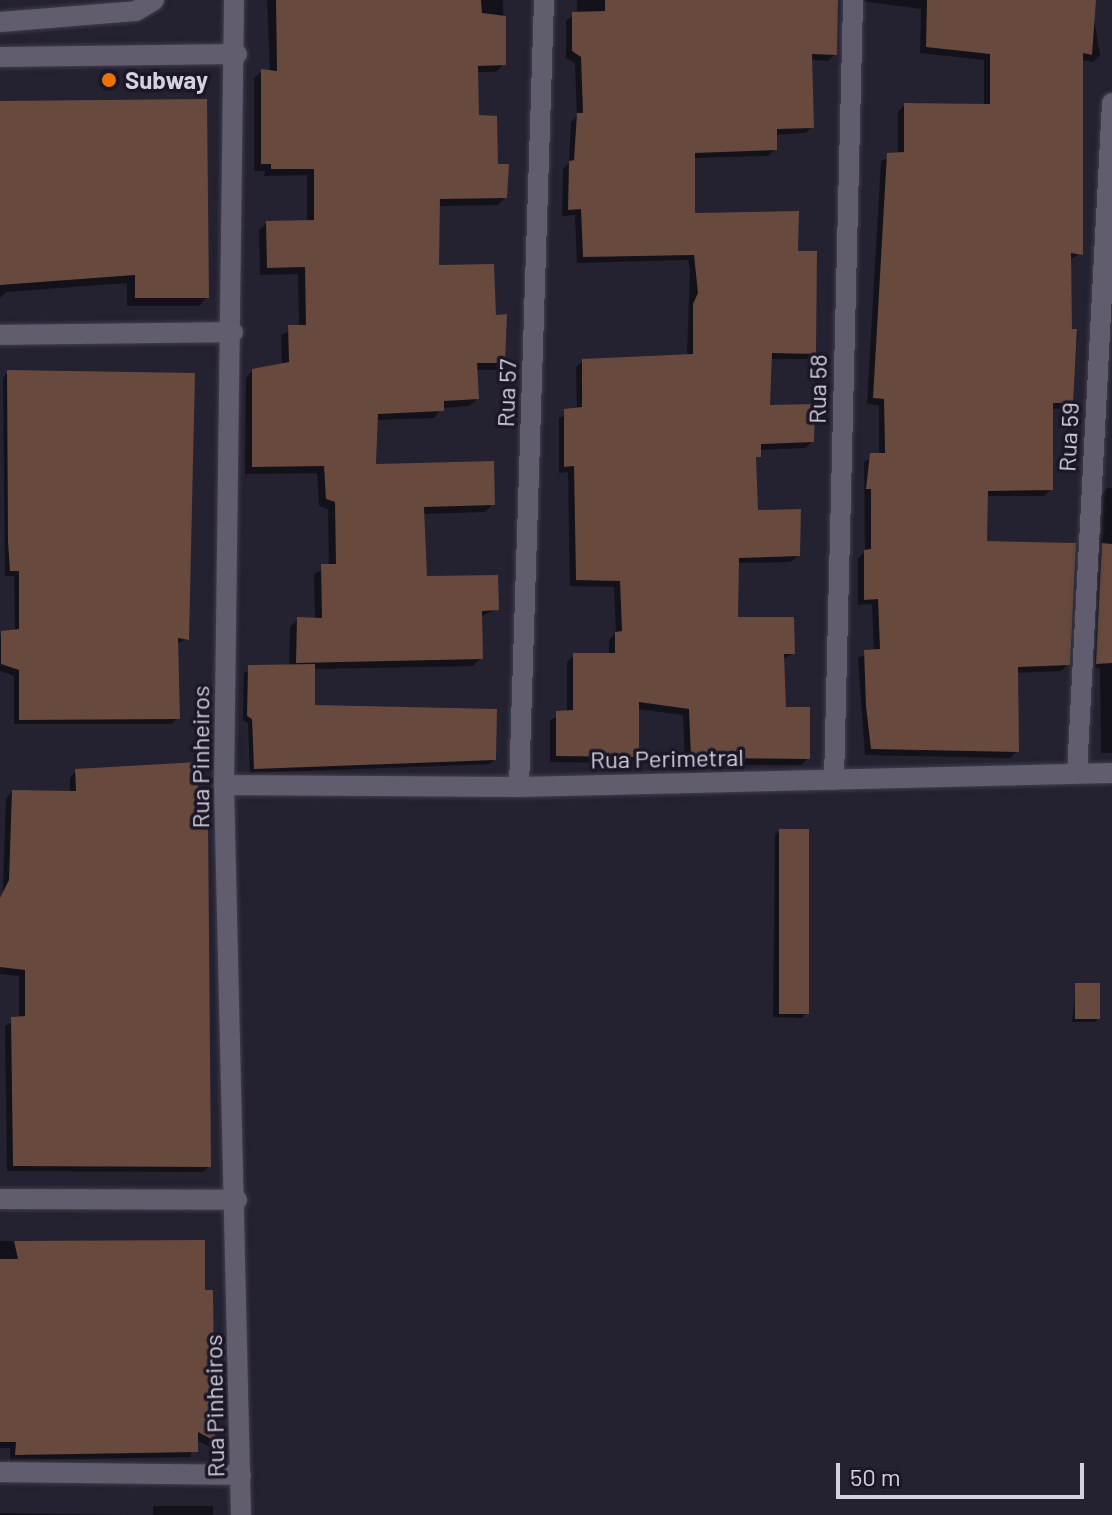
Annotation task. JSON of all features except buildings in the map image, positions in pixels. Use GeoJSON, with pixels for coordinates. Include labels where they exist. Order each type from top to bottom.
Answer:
{"type":"FeatureCollection","features":[{"type":"Feature","properties":{"kind":"street"},"geometry":{"type":"LineString","coordinates":[[0,22],[136,11],[154,0]]}},
{"type":"Feature","properties":{"kind":"street","name":"Rua Pinheiros"},"geometry":{"type":"LineString","coordinates":[[234,0],[237,54],[224,785],[237,1200],[241,1515]]}},
{"type":"Feature","properties":{"kind":"street","name":"Rua 57"},"geometry":{"type":"LineString","coordinates":[[519,787],[544,0]]}},
{"type":"Feature","properties":{"kind":"street","name":"Rua 58"},"geometry":{"type":"LineString","coordinates":[[834,780],[853,0]]}},
{"type":"Feature","properties":{"kind":"street"},"geometry":{"type":"LineString","coordinates":[[0,57],[237,54]]}},
{"type":"Feature","properties":{"kind":"street","name":"Rua 59"},"geometry":{"type":"LineString","coordinates":[[1077,773],[1102,470],[1112,103]]}},
{"type":"Feature","properties":{"kind":"street"},"geometry":{"type":"LineString","coordinates":[[0,335],[233,332]]}},
{"type":"Feature","properties":{"kind":"street","name":"Rua Perimetral"},"geometry":{"type":"LineString","coordinates":[[224,785],[519,787],[1112,773]]}},
{"type":"Feature","properties":{"kind":"street"},"geometry":{"type":"LineString","coordinates":[[0,1199],[237,1200]]}},
{"type":"Feature","properties":{"kind":"street"},"geometry":{"type":"LineString","coordinates":[[0,1472],[241,1475]]}},
{"type":"Feature","properties":{"kind":"place","name":"Subway"},"geometry":{"type":"Point","coordinates":[109,80]}}]}
